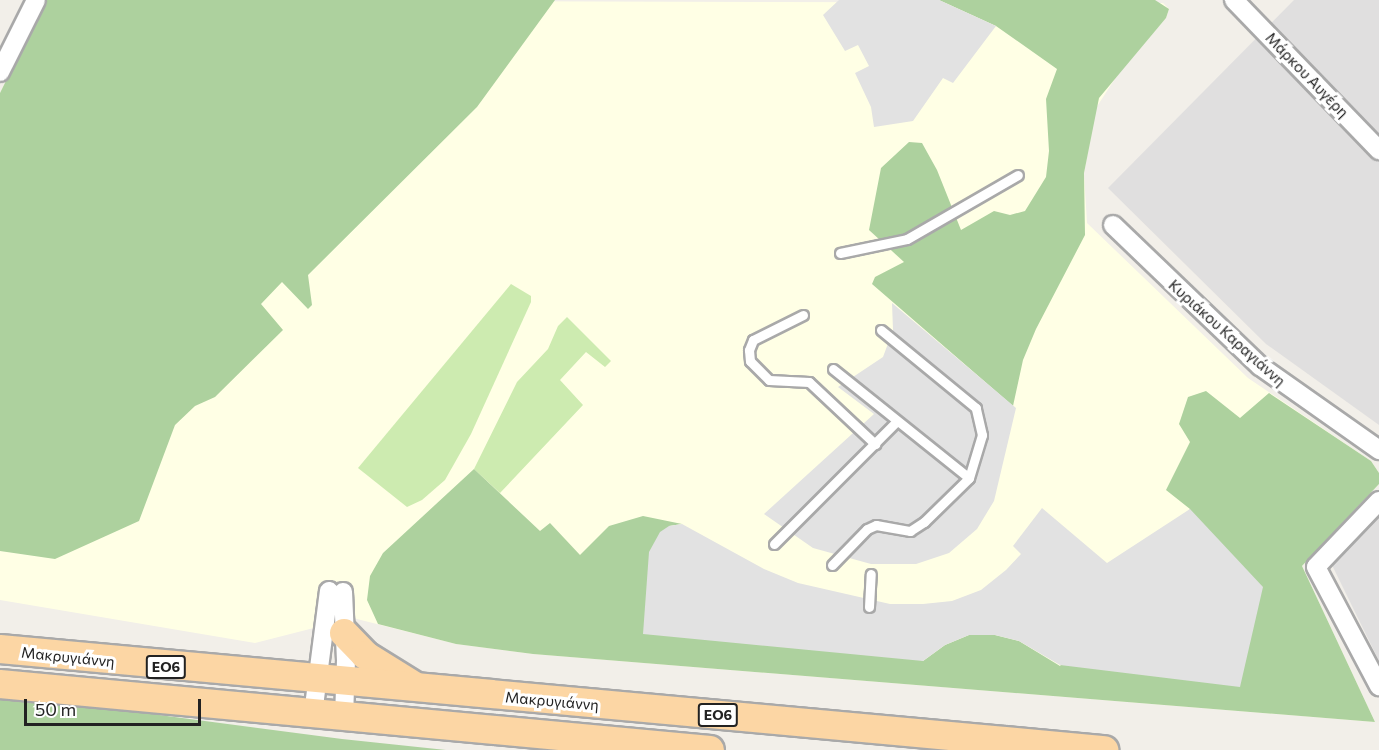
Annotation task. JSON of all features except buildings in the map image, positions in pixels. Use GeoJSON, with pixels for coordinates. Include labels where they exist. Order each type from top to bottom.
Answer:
{"type":"FeatureCollection","features":[{"type":"Feature","properties":{"kind":"main road"},"geometry":{"type":"LineString","coordinates":[[344,633],[378,665],[423,691]]}},
{"type":"Feature","properties":{"kind":"main road","name":"Μακρυγιάννη"},"geometry":{"type":"LineString","coordinates":[[0,650],[423,691],[1104,750]]}},
{"type":"Feature","properties":{"kind":"main road","name":"ΕΟ6"},"geometry":{"type":"LineString","coordinates":[[0,684],[710,750]]}},
{"type":"Feature","properties":{"kind":"street"},"geometry":{"type":"LineString","coordinates":[[0,72],[36,0]]}},
{"type":"Feature","properties":{"kind":"street","name":"Μάρκου Αυγέρη"},"geometry":{"type":"LineString","coordinates":[[1234,0],[1379,150]]}},
{"type":"Feature","properties":{"kind":"street","name":"Κυριάκου Καραγιάννη"},"geometry":{"type":"LineString","coordinates":[[1113,225],[1260,366],[1379,450]]}},
{"type":"Feature","properties":{"kind":"street"},"geometry":{"type":"LineString","coordinates":[[1379,501],[1316,567],[1379,686]]}},
{"type":"Feature","properties":{"kind":"street"},"geometry":{"type":"LineString","coordinates":[[313,714],[316,680],[336,592],[344,633],[344,717]]}},
{"type":"Feature","properties":{"kind":"lane"},"geometry":{"type":"LineString","coordinates":[[840,253],[907,239],[1018,175]]}},
{"type":"Feature","properties":{"kind":"lane"},"geometry":{"type":"LineString","coordinates":[[803,315],[753,340],[749,350],[750,361],[769,380],[809,382],[875,444]]}},
{"type":"Feature","properties":{"kind":"lane"},"geometry":{"type":"LineString","coordinates":[[832,566],[867,529],[876,525],[910,531],[924,522],[969,478],[982,435],[976,408],[881,330]]}},
{"type":"Feature","properties":{"kind":"lane"},"geometry":{"type":"LineString","coordinates":[[833,369],[896,422],[969,478]]}},
{"type":"Feature","properties":{"kind":"lane"},"geometry":{"type":"LineString","coordinates":[[774,544],[896,422]]}},
{"type":"Feature","properties":{"kind":"lane"},"geometry":{"type":"LineString","coordinates":[[869,607],[871,574]]}},
{"type":"Feature","properties":{"kind":"shaded area"},"geometry":{"type":"Polygon","coordinates":[[[46,0],[1163,3],[1169,9],[1166,18],[1118,74],[1096,108],[1084,173],[1087,223],[1248,378],[1371,461],[1379,473],[1379,484],[1302,566],[1375,722],[533,654],[456,644],[353,618],[255,643],[0,600],[0,93],[46,0]]]}},
{"type":"Feature","properties":{"kind":"shaded area"},"geometry":{"type":"Polygon","coordinates":[[[839,0],[939,0],[996,26],[953,83],[943,78],[913,121],[874,127],[871,107],[855,73],[869,66],[858,45],[845,51],[823,15],[839,0]]]}},
{"type":"Feature","properties":{"kind":"shaded area"},"geometry":{"type":"Polygon","coordinates":[[[1294,0],[1379,0],[1379,425],[1266,344],[1108,188],[1294,0]]]}},
{"type":"Feature","properties":{"kind":"shaded area"},"geometry":{"type":"Polygon","coordinates":[[[892,303],[1016,408],[994,501],[977,529],[949,553],[916,564],[871,564],[813,548],[764,514],[874,414],[838,387],[883,357],[893,330],[892,303]]]}},
{"type":"Feature","properties":{"kind":"shaded area"},"geometry":{"type":"Polygon","coordinates":[[[1042,508],[1107,563],[1190,509],[1263,587],[1240,687],[1060,665],[1019,641],[995,635],[969,635],[945,645],[923,661],[643,634],[649,552],[660,532],[669,526],[682,524],[764,569],[798,583],[890,604],[923,604],[952,601],[981,590],[1006,570],[1021,554],[1013,546],[1042,508]]]}},
{"type":"Feature","properties":{"kind":"shaded area"},"geometry":{"type":"Polygon","coordinates":[[[1379,511],[1379,661],[1331,563],[1379,511]]]}},
{"type":"Feature","properties":{"kind":"green space"},"geometry":{"type":"Polygon","coordinates":[[[46,0],[555,0],[477,107],[308,275],[312,305],[308,309],[282,282],[261,304],[283,330],[215,397],[195,406],[175,425],[139,521],[55,559],[0,551],[0,93],[46,0]]]}},
{"type":"Feature","properties":{"kind":"green space"},"geometry":{"type":"Polygon","coordinates":[[[939,0],[1155,0],[1169,9],[1166,18],[1099,98],[1084,173],[1085,235],[1036,329],[1023,360],[1013,406],[872,284],[875,277],[904,262],[869,230],[881,168],[909,142],[922,143],[937,170],[961,230],[994,211],[1010,215],[1025,211],[1046,177],[1049,151],[1046,99],[1057,69],[996,26],[939,0]]]}},
{"type":"Feature","properties":{"kind":"green space"},"geometry":{"type":"Polygon","coordinates":[[[511,284],[531,296],[531,302],[471,434],[445,480],[422,500],[407,507],[358,468],[511,284]]]}},
{"type":"Feature","properties":{"kind":"green space"},"geometry":{"type":"Polygon","coordinates":[[[567,317],[611,361],[605,367],[586,352],[560,380],[583,405],[500,493],[474,469],[517,382],[548,349],[558,326],[567,317]]]}},
{"type":"Feature","properties":{"kind":"green space"},"geometry":{"type":"Polygon","coordinates":[[[1206,391],[1240,418],[1269,393],[1371,461],[1379,473],[1379,484],[1302,566],[1375,722],[533,654],[456,644],[378,624],[367,600],[370,576],[383,553],[474,469],[540,531],[550,523],[580,555],[609,526],[643,516],[682,524],[669,526],[923,661],[945,645],[969,635],[995,635],[1019,641],[1060,666],[1190,509],[1166,490],[1190,442],[1179,424],[1188,397],[1206,391]]]}},
{"type":"Feature","properties":{"kind":"green space"},"geometry":{"type":"Polygon","coordinates":[[[0,694],[342,739],[446,750],[0,750],[0,694]]]}}]}
